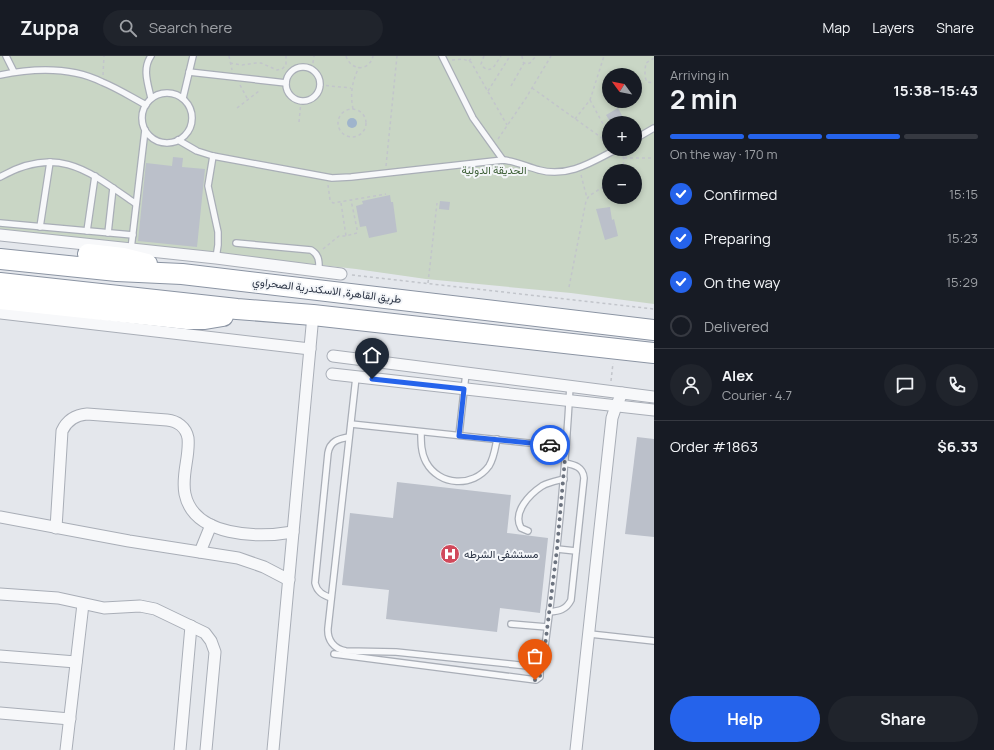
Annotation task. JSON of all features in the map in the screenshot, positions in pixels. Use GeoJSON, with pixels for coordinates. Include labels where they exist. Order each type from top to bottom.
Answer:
{"type":"FeatureCollection","features":[{"type":"Feature","properties":{"kind":"highway"},"geometry":{"type":"LineString","coordinates":[[0,245],[123,258],[147,264],[169,273]]}},
{"type":"Feature","properties":{"kind":"highway","name":"طريق القاهرة, الاسكندرية الصحراوي"},"geometry":{"type":"LineString","coordinates":[[0,259],[117,271],[340,283],[654,330]]}},
{"type":"Feature","properties":{"kind":"highway"},"geometry":{"type":"LineString","coordinates":[[0,283],[237,309],[314,315],[654,353]]}},
{"type":"Feature","properties":{"kind":"highway"},"geometry":{"type":"LineString","coordinates":[[0,299],[187,319],[205,319],[223,316],[237,309]]}},
{"type":"Feature","properties":{"kind":"street"},"geometry":{"type":"LineString","coordinates":[[0,235],[216,258],[319,272],[340,283]]}},
{"type":"Feature","properties":{"kind":"street"},"geometry":{"type":"LineString","coordinates":[[0,313],[310,349]]}},
{"type":"Feature","properties":{"kind":"street"},"geometry":{"type":"LineString","coordinates":[[273,750],[314,315]]}},
{"type":"Feature","properties":{"kind":"street"},"geometry":{"type":"LineString","coordinates":[[333,356],[654,397]]}},
{"type":"Feature","properties":{"kind":"street"},"geometry":{"type":"LineString","coordinates":[[332,374],[654,410]]}},
{"type":"Feature","properties":{"kind":"street"},"geometry":{"type":"LineString","coordinates":[[576,750],[613,415],[622,393]]}},
{"type":"Feature","properties":{"kind":"street"},"geometry":{"type":"LineString","coordinates":[[56,528],[62,431],[65,425],[74,417],[87,414],[171,420],[182,427],[188,438],[184,477],[184,494],[195,514],[211,525],[245,534],[269,535],[293,532]]}},
{"type":"Feature","properties":{"kind":"street"},"geometry":{"type":"LineString","coordinates":[[0,517],[129,541],[238,558],[264,566],[289,580]]}},
{"type":"Feature","properties":{"kind":"street"},"geometry":{"type":"LineString","coordinates":[[200,552],[211,525]]}},
{"type":"Feature","properties":{"kind":"street"},"geometry":{"type":"LineString","coordinates":[[0,594],[58,598],[83,604],[111,608],[133,606],[147,607],[162,612],[201,631],[208,637],[214,646],[215,652],[206,750],[212,750]]}},
{"type":"Feature","properties":{"kind":"street"},"geometry":{"type":"LineString","coordinates":[[66,750],[83,604]]}},
{"type":"Feature","properties":{"kind":"street"},"geometry":{"type":"LineString","coordinates":[[180,750],[191,626]]}},
{"type":"Feature","properties":{"kind":"street"},"geometry":{"type":"LineString","coordinates":[[0,656],[76,662]]}},
{"type":"Feature","properties":{"kind":"street"},"geometry":{"type":"LineString","coordinates":[[0,713],[70,719]]}},
{"type":"Feature","properties":{"kind":"lane"},"geometry":{"type":"LineString","coordinates":[[6,56],[14,72]]}},
{"type":"Feature","properties":{"kind":"lane"},"geometry":{"type":"LineString","coordinates":[[151,56],[147,62],[146,70],[151,98]]}},
{"type":"Feature","properties":{"kind":"lane"},"geometry":{"type":"LineString","coordinates":[[183,98],[193,56]]}},
{"type":"Feature","properties":{"kind":"lane"},"geometry":{"type":"LineString","coordinates":[[443,58],[473,118],[503,160]]}},
{"type":"Feature","properties":{"kind":"lane"},"geometry":{"type":"LineString","coordinates":[[305,67],[312,70],[316,74],[320,85],[316,95],[307,101],[301,101],[296,100],[288,93],[286,83],[288,76],[292,71],[305,67]]}},
{"type":"Feature","properties":{"kind":"lane"},"geometry":{"type":"LineString","coordinates":[[0,75],[35,70],[63,71],[89,76],[102,81],[146,105]]}},
{"type":"Feature","properties":{"kind":"lane"},"geometry":{"type":"LineString","coordinates":[[189,72],[286,83]]}},
{"type":"Feature","properties":{"kind":"lane"},"geometry":{"type":"LineString","coordinates":[[132,249],[145,130],[142,117],[146,105],[151,98],[161,93],[172,93],[183,98],[189,107],[192,117],[190,128],[187,133],[178,140],[168,143],[157,141],[145,130]]}},
{"type":"Feature","properties":{"kind":"lane"},"geometry":{"type":"LineString","coordinates":[[642,135],[654,128]]}},
{"type":"Feature","properties":{"kind":"lane"},"geometry":{"type":"LineString","coordinates":[[178,140],[197,151],[213,156],[327,177],[352,177],[503,160],[550,172],[566,172],[607,156]]}},
{"type":"Feature","properties":{"kind":"lane"},"geometry":{"type":"LineString","coordinates":[[213,156],[208,186],[218,232],[216,258]]}},
{"type":"Feature","properties":{"kind":"lane"},"geometry":{"type":"LineString","coordinates":[[0,177],[20,166],[40,162],[71,165],[95,176],[136,204]]}},
{"type":"Feature","properties":{"kind":"lane"},"geometry":{"type":"LineString","coordinates":[[40,226],[50,162]]}},
{"type":"Feature","properties":{"kind":"lane"},"geometry":{"type":"LineString","coordinates":[[88,231],[95,176]]}},
{"type":"Feature","properties":{"kind":"lane"},"geometry":{"type":"LineString","coordinates":[[108,233],[113,188]]}},
{"type":"Feature","properties":{"kind":"lane"},"geometry":{"type":"LineString","coordinates":[[0,223],[133,235]]}},
{"type":"Feature","properties":{"kind":"lane"},"geometry":{"type":"LineString","coordinates":[[236,243],[308,249],[317,255],[319,260],[319,272]]}},
{"type":"Feature","properties":{"kind":"lane"},"geometry":{"type":"LineString","coordinates":[[459,436],[466,373]]}},
{"type":"Feature","properties":{"kind":"lane"},"geometry":{"type":"LineString","coordinates":[[356,377],[331,598],[328,632],[330,640],[338,649],[346,651],[396,652],[528,666],[536,664],[540,661],[544,654],[564,479],[570,386]]}},
{"type":"Feature","properties":{"kind":"lane"},"geometry":{"type":"LineString","coordinates":[[351,424],[566,447]]}},
{"type":"Feature","properties":{"kind":"lane"},"geometry":{"type":"LineString","coordinates":[[421,432],[422,451],[426,463],[439,476],[450,481],[469,480],[485,471],[494,455],[497,439]]}},
{"type":"Feature","properties":{"kind":"lane"},"geometry":{"type":"LineString","coordinates":[[331,598],[321,593],[315,583],[328,454],[329,447],[333,442],[349,437]]}},
{"type":"Feature","properties":{"kind":"lane"},"geometry":{"type":"LineString","coordinates":[[549,612],[564,609],[568,606],[571,600],[584,474],[580,467],[565,463]]}},
{"type":"Feature","properties":{"kind":"lane"},"geometry":{"type":"LineString","coordinates":[[528,531],[521,528],[519,523],[520,513],[524,504],[532,494],[544,486],[564,479]]}},
{"type":"Feature","properties":{"kind":"lane"},"geometry":{"type":"LineString","coordinates":[[557,549],[576,551]]}},
{"type":"Feature","properties":{"kind":"lane"},"geometry":{"type":"LineString","coordinates":[[510,624],[548,627]]}},
{"type":"Feature","properties":{"kind":"lane"},"geometry":{"type":"LineString","coordinates":[[590,634],[654,641]]}},
{"type":"Feature","properties":{"kind":"lane"},"geometry":{"type":"LineString","coordinates":[[334,654],[536,680],[540,677],[540,661]]}},
{"type":"Feature","properties":{"kind":"lane"},"geometry":{"type":"LineString","coordinates":[[426,666],[428,655]]}},
{"type":"Feature","properties":{"kind":"path"},"geometry":{"type":"LineString","coordinates":[[102,81],[104,56]]}},
{"type":"Feature","properties":{"kind":"path"},"geometry":{"type":"LineString","coordinates":[[230,63],[242,65],[261,63],[280,70],[286,65],[286,56]]}},
{"type":"Feature","properties":{"kind":"path"},"geometry":{"type":"LineString","coordinates":[[312,70],[314,56]]}},
{"type":"Feature","properties":{"kind":"path"},"geometry":{"type":"LineString","coordinates":[[346,56],[353,66],[359,68],[364,67],[369,63],[373,56]]}},
{"type":"Feature","properties":{"kind":"path"},"geometry":{"type":"LineString","coordinates":[[385,173],[397,56]]}},
{"type":"Feature","properties":{"kind":"path"},"geometry":{"type":"LineString","coordinates":[[469,61],[472,56]]}},
{"type":"Feature","properties":{"kind":"path"},"geometry":{"type":"LineString","coordinates":[[484,56],[481,64],[488,70],[493,68],[501,56]]}},
{"type":"Feature","properties":{"kind":"path"},"geometry":{"type":"LineString","coordinates":[[488,91],[510,56]]}},
{"type":"Feature","properties":{"kind":"path"},"geometry":{"type":"LineString","coordinates":[[511,86],[524,63],[522,56]]}},
{"type":"Feature","properties":{"kind":"path"},"geometry":{"type":"LineString","coordinates":[[524,63],[530,63],[536,56]]}},
{"type":"Feature","properties":{"kind":"path"},"geometry":{"type":"LineString","coordinates":[[494,146],[551,56]]}},
{"type":"Feature","properties":{"kind":"path"},"geometry":{"type":"LineString","coordinates":[[575,119],[590,100],[604,56]]}},
{"type":"Feature","properties":{"kind":"path"},"geometry":{"type":"LineString","coordinates":[[443,58],[463,59],[469,61],[488,91],[507,126]]}},
{"type":"Feature","properties":{"kind":"path"},"geometry":{"type":"LineString","coordinates":[[654,58],[646,63],[645,67],[645,79],[647,82],[654,83]]}},
{"type":"Feature","properties":{"kind":"path"},"geometry":{"type":"LineString","coordinates":[[353,109],[353,79],[359,68]]}},
{"type":"Feature","properties":{"kind":"path"},"geometry":{"type":"LineString","coordinates":[[320,85],[352,88]]}},
{"type":"Feature","properties":{"kind":"path"},"geometry":{"type":"LineString","coordinates":[[532,88],[602,138]]}},
{"type":"Feature","properties":{"kind":"path"},"geometry":{"type":"LineString","coordinates":[[237,108],[260,91]]}},
{"type":"Feature","properties":{"kind":"path"},"geometry":{"type":"LineString","coordinates":[[590,100],[602,123]]}},
{"type":"Feature","properties":{"kind":"path"},"geometry":{"type":"LineString","coordinates":[[299,122],[301,101]]}},
{"type":"Feature","properties":{"kind":"path"},"geometry":{"type":"LineString","coordinates":[[353,109],[363,114],[366,120],[366,125],[364,131],[360,135],[348,137],[340,130],[338,124],[339,118],[342,113],[353,109]]}},
{"type":"Feature","properties":{"kind":"path"},"geometry":{"type":"LineString","coordinates":[[623,164],[624,158],[654,158]]}},
{"type":"Feature","properties":{"kind":"path"},"geometry":{"type":"LineString","coordinates":[[569,287],[587,198],[579,168]]}},
{"type":"Feature","properties":{"kind":"path"},"geometry":{"type":"LineString","coordinates":[[327,177],[330,202],[333,203],[386,194]]}},
{"type":"Feature","properties":{"kind":"path"},"geometry":{"type":"LineString","coordinates":[[587,198],[602,188]]}},
{"type":"Feature","properties":{"kind":"path"},"geometry":{"type":"LineString","coordinates":[[317,255],[337,237],[354,235],[358,232],[351,200]]}},
{"type":"Feature","properties":{"kind":"path"},"geometry":{"type":"LineString","coordinates":[[340,202],[346,236]]}},
{"type":"Feature","properties":{"kind":"path"},"geometry":{"type":"LineString","coordinates":[[428,283],[437,203]]}},
{"type":"Feature","properties":{"kind":"path"},"geometry":{"type":"LineString","coordinates":[[340,283],[428,283],[654,309]]}},
{"type":"Feature","properties":{"kind":"path"},"geometry":{"type":"LineString","coordinates":[[610,391],[615,349]]}},
{"type":"Feature","properties":{"kind":"green space","name":"الحديقة الدولية"},"geometry":{"type":"Polygon","coordinates":[[[0,56],[654,56],[654,304],[571,293],[426,279],[356,269],[0,231],[0,56]]]}},
{"type":"Feature","properties":{"kind":"water"},"geometry":{"type":"Polygon","coordinates":[[[350,118],[354,118],[356,119],[356,127],[350,128],[347,125],[347,121],[350,118]]]}},
{"type":"Feature","properties":{"kind":"building"},"geometry":{"type":"Polygon","coordinates":[[[618,108],[622,116],[607,116],[618,108]]]}},
{"type":"Feature","properties":{"kind":"building"},"geometry":{"type":"Polygon","coordinates":[[[173,157],[183,158],[182,167],[205,169],[197,247],[138,241],[146,163],[172,166],[173,157]]]}},
{"type":"Feature","properties":{"kind":"building"},"geometry":{"type":"Polygon","coordinates":[[[390,195],[391,202],[393,202],[397,232],[369,238],[366,226],[360,227],[356,206],[363,204],[362,201],[390,195]]]}},
{"type":"Feature","properties":{"kind":"building"},"geometry":{"type":"Polygon","coordinates":[[[440,201],[450,202],[449,210],[439,209],[440,201]]]}},
{"type":"Feature","properties":{"kind":"building"},"geometry":{"type":"Polygon","coordinates":[[[610,207],[612,220],[614,219],[618,236],[605,240],[596,209],[610,207]]]}},
{"type":"Feature","properties":{"kind":"building"},"geometry":{"type":"Polygon","coordinates":[[[637,437],[654,439],[654,537],[625,534],[637,437]]]}},
{"type":"Feature","properties":{"kind":"building"},"geometry":{"type":"Polygon","coordinates":[[[397,482],[511,495],[507,533],[548,538],[540,613],[500,608],[497,632],[386,619],[389,590],[342,585],[350,513],[393,518],[397,482]]]}},
{"type":"Feature","properties":{"kind":"way so far"},"geometry":{"type":"LineString","coordinates":[[535,680],[540,677],[540,661],[544,654],[557,549],[566,447],[550,445]]}},
{"type":"Feature","properties":{"kind":"place","name":"مستشفى الشرطه"},"geometry":{"type":"Point","coordinates":[450,554]}},
{"type":"Feature","properties":{"kind":"route"},"geometry":{"type":"LineString","coordinates":[[372,379],[464,389],[459,436],[550,445]]}}]}
